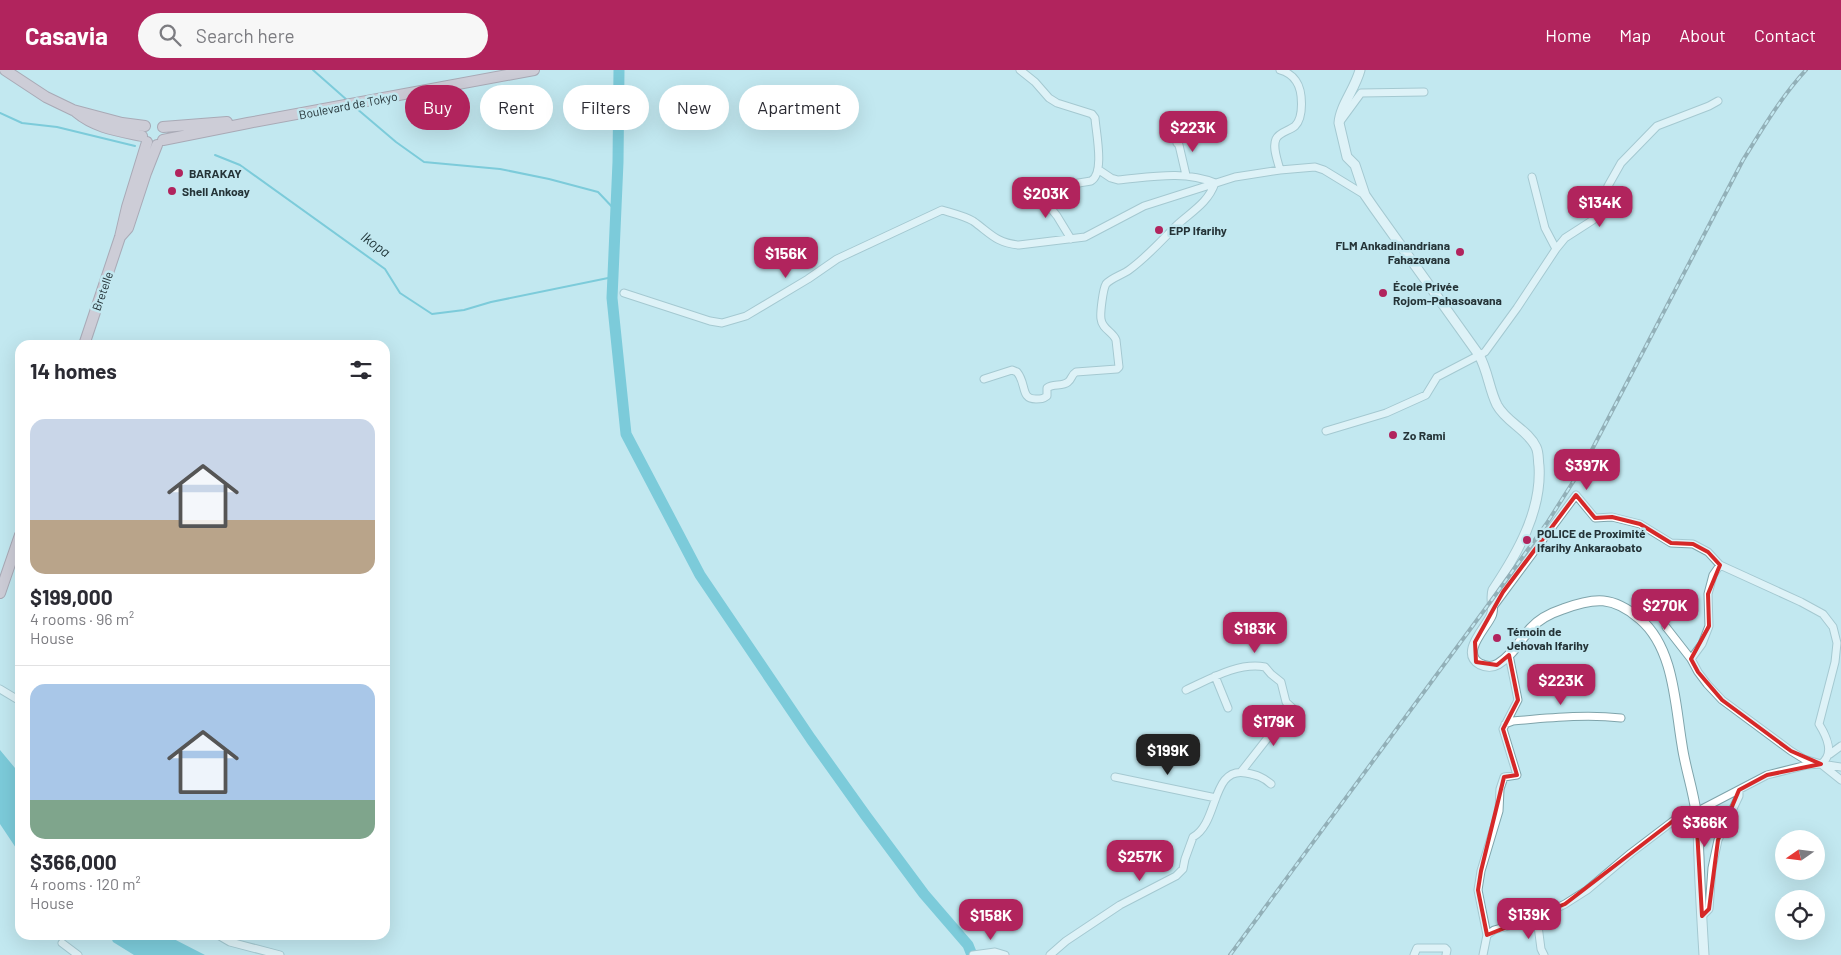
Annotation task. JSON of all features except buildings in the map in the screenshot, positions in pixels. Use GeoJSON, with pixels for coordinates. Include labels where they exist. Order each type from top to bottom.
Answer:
{"type":"FeatureCollection","features":[{"type":"Feature","properties":{"kind":"main road","name":"Boulevard de Tokyo"},"geometry":{"type":"LineString","coordinates":[[5,70],[46,97],[73,110],[87,121],[102,128],[151,138],[231,127],[248,122],[280,118],[534,70]]}},
{"type":"Feature","properties":{"kind":"main road"},"geometry":{"type":"LineString","coordinates":[[151,138],[148,123],[157,122],[164,127],[219,122],[248,122]]}},
{"type":"Feature","properties":{"kind":"main road","name":"Bretelle"},"geometry":{"type":"LineString","coordinates":[[86,340],[120,237],[128,228],[146,173],[151,138],[165,135],[164,127]]}},
{"type":"Feature","properties":{"kind":"main road"},"geometry":{"type":"LineString","coordinates":[[0,593],[15,550]]}},
{"type":"Feature","properties":{"kind":"street"},"geometry":{"type":"LineString","coordinates":[[1020,70],[1035,82],[1049,98],[1057,103],[1092,114],[1095,118],[1099,170],[1095,179],[1091,182],[1036,190],[1057,216],[1071,239]]}},
{"type":"Feature","properties":{"kind":"street"},"geometry":{"type":"LineString","coordinates":[[1280,70],[1292,76],[1298,83],[1301,107],[1300,117],[1296,125],[1279,135],[1275,140],[1280,170]]}},
{"type":"Feature","properties":{"kind":"street"},"geometry":{"type":"LineString","coordinates":[[1360,70],[1352,93],[1341,113],[1339,123],[1347,157],[1355,165],[1365,195],[1479,355],[1485,365],[1498,407],[1536,447],[1539,471],[1538,489],[1532,514],[1518,549],[1493,590],[1491,596],[1492,614],[1475,642],[1472,650],[1473,657],[1476,662],[1483,666],[1497,665],[1509,655],[1531,628],[1546,615],[1583,601],[1600,600],[1612,602],[1641,620],[1656,638],[1669,668],[1675,691],[1682,747],[1696,812],[1704,955]]}},
{"type":"Feature","properties":{"kind":"street"},"geometry":{"type":"LineString","coordinates":[[1339,123],[1361,93],[1424,92]]}},
{"type":"Feature","properties":{"kind":"street"},"geometry":{"type":"LineString","coordinates":[[1326,431],[1386,413],[1426,395],[1437,377],[1485,352],[1556,249],[1565,238],[1593,220],[1599,212],[1608,186],[1621,163],[1657,126],[1718,101]]}},
{"type":"Feature","properties":{"kind":"street"},"geometry":{"type":"LineString","coordinates":[[1177,143],[1180,145],[1186,175]]}},
{"type":"Feature","properties":{"kind":"street"},"geometry":{"type":"LineString","coordinates":[[624,293],[710,322],[731,322],[746,316],[808,279],[837,259],[942,210],[972,220],[998,240],[1008,244],[1019,245],[1085,237],[1144,206],[1235,177],[1280,170],[1315,167],[1324,170],[1365,195]]}},
{"type":"Feature","properties":{"kind":"street"},"geometry":{"type":"LineString","coordinates":[[1099,170],[1118,180],[1186,175],[1202,177],[1215,183]]}},
{"type":"Feature","properties":{"kind":"street"},"geometry":{"type":"LineString","coordinates":[[1532,177],[1544,228],[1556,249]]}},
{"type":"Feature","properties":{"kind":"street"},"geometry":{"type":"LineString","coordinates":[[984,379],[1012,370],[1017,372],[1024,383],[1027,397],[1043,399],[1047,396],[1047,388],[1070,381],[1072,374],[1076,372],[1117,369],[1119,367],[1116,340],[1104,326],[1101,319],[1106,284],[1128,271],[1157,246],[1178,224],[1199,207],[1215,183]]}},
{"type":"Feature","properties":{"kind":"street"},"geometry":{"type":"LineString","coordinates":[[1493,606],[1576,495],[1595,518],[1612,517],[1640,524],[1671,543],[1693,544],[1708,552],[1720,565],[1823,614],[1833,627],[1837,643],[1835,662],[1819,724],[1825,733],[1830,754]]}},
{"type":"Feature","properties":{"kind":"street"},"geometry":{"type":"LineString","coordinates":[[1691,658],[1702,644],[1709,626],[1708,594],[1713,575],[1720,565]]}},
{"type":"Feature","properties":{"kind":"street"},"geometry":{"type":"LineString","coordinates":[[1666,627],[1691,658],[1707,684],[1722,700],[1804,759],[1841,768]]}},
{"type":"Feature","properties":{"kind":"street"},"geometry":{"type":"LineString","coordinates":[[1483,955],[1487,935],[1478,890],[1481,871],[1499,811],[1500,789],[1504,777],[1517,775],[1503,729],[1518,700],[1509,655]]}},
{"type":"Feature","properties":{"kind":"street"},"geometry":{"type":"LineString","coordinates":[[1186,690],[1215,676],[1236,669],[1254,665],[1265,667],[1281,682],[1286,702],[1299,714]]}},
{"type":"Feature","properties":{"kind":"street"},"geometry":{"type":"LineString","coordinates":[[1215,676],[1228,708]]}},
{"type":"Feature","properties":{"kind":"street"},"geometry":{"type":"LineString","coordinates":[[0,689],[15,698]]}},
{"type":"Feature","properties":{"kind":"street"},"geometry":{"type":"LineString","coordinates":[[1241,772],[1291,708]]}},
{"type":"Feature","properties":{"kind":"street"},"geometry":{"type":"LineString","coordinates":[[1504,724],[1513,721],[1568,716],[1621,718]]}},
{"type":"Feature","properties":{"kind":"street"},"geometry":{"type":"LineString","coordinates":[[1487,935],[1494,930],[1537,918],[1587,890],[1673,821],[1696,812],[1767,775],[1807,765],[1821,764],[1841,746]]}},
{"type":"Feature","properties":{"kind":"street"},"geometry":{"type":"LineString","coordinates":[[1821,764],[1841,780]]}},
{"type":"Feature","properties":{"kind":"street"},"geometry":{"type":"LineString","coordinates":[[1050,955],[1066,941],[1120,905],[1176,876],[1183,869],[1193,837],[1200,833],[1206,824],[1220,786],[1228,776],[1241,772],[1262,776],[1271,784]]}},
{"type":"Feature","properties":{"kind":"street"},"geometry":{"type":"LineString","coordinates":[[1116,777],[1216,798]]}},
{"type":"Feature","properties":{"kind":"street"},"geometry":{"type":"LineString","coordinates":[[1702,916],[1709,909],[1712,868],[1718,840],[1739,796],[1739,790]]}},
{"type":"Feature","properties":{"kind":"street"},"geometry":{"type":"LineString","coordinates":[[1537,918],[1541,949],[1544,955]]}},
{"type":"Feature","properties":{"kind":"street"},"geometry":{"type":"LineString","coordinates":[[227,940],[280,955]]}},
{"type":"Feature","properties":{"kind":"street"},"geometry":{"type":"LineString","coordinates":[[62,943],[78,955]]}},
{"type":"Feature","properties":{"kind":"street"},"geometry":{"type":"LineString","coordinates":[[1414,955],[1417,948],[1444,948],[1447,950],[1446,955]]}},
{"type":"Feature","properties":{"kind":"street"},"geometry":{"type":"LineString","coordinates":[[975,954],[995,952],[1005,955]]}},
{"type":"Feature","properties":{"kind":"highlighted area"},"geometry":{"type":"Polygon","coordinates":[[[1576,495],[1595,518],[1612,517],[1640,524],[1671,543],[1693,544],[1708,552],[1720,565],[1708,594],[1709,626],[1691,659],[1698,672],[1722,700],[1791,751],[1821,764],[1767,775],[1739,790],[1718,840],[1709,909],[1702,916],[1696,812],[1673,821],[1565,904],[1487,935],[1478,890],[1481,871],[1504,777],[1517,775],[1503,729],[1518,700],[1509,655],[1497,665],[1476,662],[1475,642],[1503,592],[1576,495]]]}},
{"type":"Feature","properties":{"kind":"water"},"geometry":{"type":"Polygon","coordinates":[[[0,750],[15,768],[15,846],[0,824],[0,750]]]}},
{"type":"Feature","properties":{"kind":"water"},"geometry":{"type":"Polygon","coordinates":[[[112,940],[176,940],[205,955],[134,955],[112,940]]]}},
{"type":"Feature","properties":{"kind":"waterway"},"geometry":{"type":"LineString","coordinates":[[313,70],[347,100]]}},
{"type":"Feature","properties":{"kind":"waterway"},"geometry":{"type":"LineString","coordinates":[[619,70],[618,162],[612,298],[626,434],[700,575],[811,739],[866,816],[924,894],[968,945],[972,955]]}},
{"type":"Feature","properties":{"kind":"waterway"},"geometry":{"type":"LineString","coordinates":[[356,108],[396,142],[424,162],[500,169],[549,179],[598,192],[616,211]]}},
{"type":"Feature","properties":{"kind":"waterway","name":"Ikopa"},"geometry":{"type":"LineString","coordinates":[[0,113],[22,123],[57,127],[135,146]]}},
{"type":"Feature","properties":{"kind":"waterway","name":"Ikopa"},"geometry":{"type":"LineString","coordinates":[[215,155],[240,165],[385,269],[400,293],[432,314],[464,310],[491,302],[613,277]]}},
{"type":"Feature","properties":{"kind":"railway"},"geometry":{"type":"LineString","coordinates":[[1230,955],[1547,523],[1585,463],[1743,160],[1780,102],[1806,70]]}},
{"type":"Feature","properties":{"kind":"place","name":"BARAKAY"},"geometry":{"type":"Point","coordinates":[179,173]}},
{"type":"Feature","properties":{"kind":"place","name":"Shell Ankoay"},"geometry":{"type":"Point","coordinates":[172,191]}},
{"type":"Feature","properties":{"kind":"place","name":"EPP Ifarihy"},"geometry":{"type":"Point","coordinates":[1159,230]}},
{"type":"Feature","properties":{"kind":"place","name":"FLM Ankadinandriana Fahazavana"},"geometry":{"type":"Point","coordinates":[1460,252]}},
{"type":"Feature","properties":{"kind":"place","name":"École Privée Rojom-Pahasoavana"},"geometry":{"type":"Point","coordinates":[1383,293]}},
{"type":"Feature","properties":{"kind":"place","name":"Zo Rami"},"geometry":{"type":"Point","coordinates":[1393,435]}},
{"type":"Feature","properties":{"kind":"place","name":"POLICE de Proximité Ifarihy Ankaraobato"},"geometry":{"type":"Point","coordinates":[1527,540]}},
{"type":"Feature","properties":{"kind":"place","name":"Témoin de Jehovah Ifarihy"},"geometry":{"type":"Point","coordinates":[1497,638]}}]}
